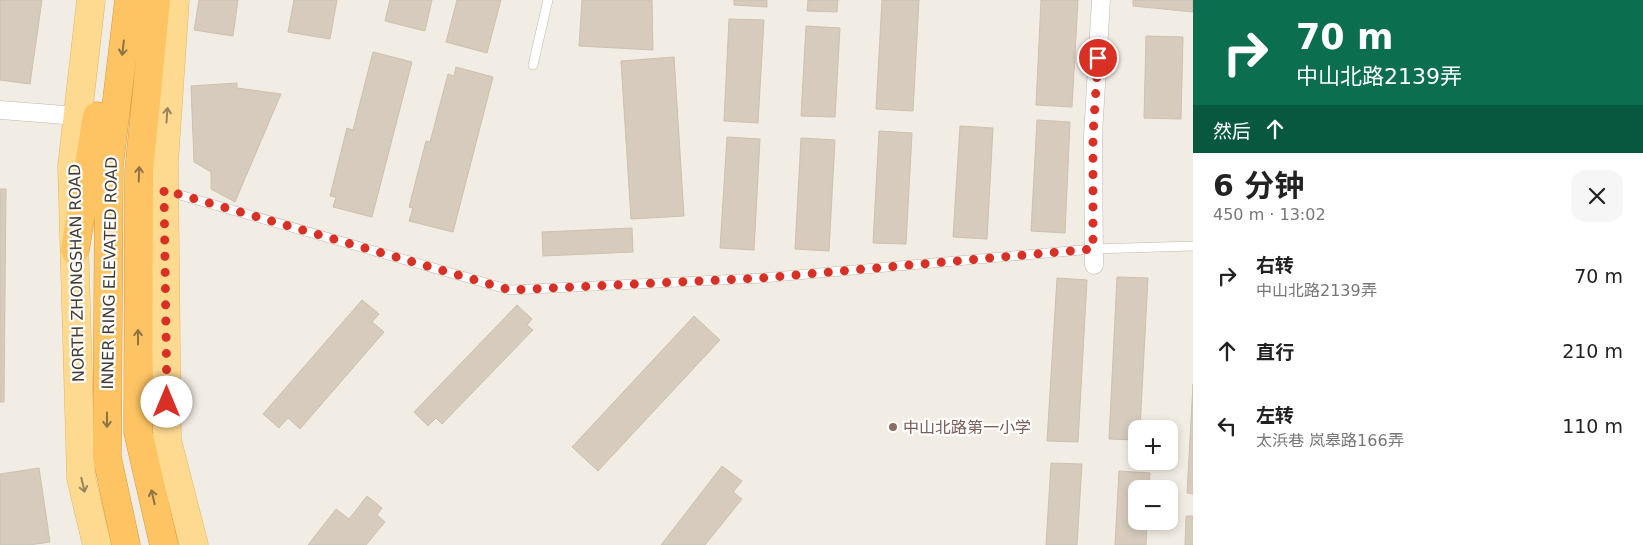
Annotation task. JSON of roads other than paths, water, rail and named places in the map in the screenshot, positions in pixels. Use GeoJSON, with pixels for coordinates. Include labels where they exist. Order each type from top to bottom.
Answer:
{"type":"FeatureCollection","features":[{"type":"Feature","properties":{"kind":"highway"},"geometry":{"type":"LineString","coordinates":[[74,250],[88,112],[110,0]]}},
{"type":"Feature","properties":{"kind":"highway","name":"INNER RING ELEVATED ROAD"},"geometry":{"type":"LineString","coordinates":[[126,545],[107,457],[109,166],[129,0]]}},
{"type":"Feature","properties":{"kind":"highway","name":"INNER RING ELEVATED ROAD"},"geometry":{"type":"LineString","coordinates":[[156,0],[139,171],[138,432],[164,545]]}},
{"type":"Feature","properties":{"kind":"main road"},"geometry":{"type":"LineString","coordinates":[[88,112],[91,0]]}},
{"type":"Feature","properties":{"kind":"main road"},"geometry":{"type":"LineString","coordinates":[[175,0],[164,162],[167,440],[194,545]]}},
{"type":"Feature","properties":{"kind":"main road","name":"NORTH ZHONGSHAN ROAD"},"geometry":{"type":"LineString","coordinates":[[74,250],[81,478],[98,545]]}},
{"type":"Feature","properties":{"kind":"street"},"geometry":{"type":"LineString","coordinates":[[1094,257],[1093,135],[1101,0]]}},
{"type":"Feature","properties":{"kind":"street"},"geometry":{"type":"LineString","coordinates":[[0,110],[88,112]]}},
{"type":"Feature","properties":{"kind":"lane"},"geometry":{"type":"LineString","coordinates":[[533,65],[548,0]]}},
{"type":"Feature","properties":{"kind":"lane"},"geometry":{"type":"LineString","coordinates":[[164,190],[510,290],[762,278],[1094,257],[1193,246]]}},
{"type":"Feature","properties":{"kind":"place","name":"中山北路第一小学"},"geometry":{"type":"Point","coordinates":[893,427]}}]}
